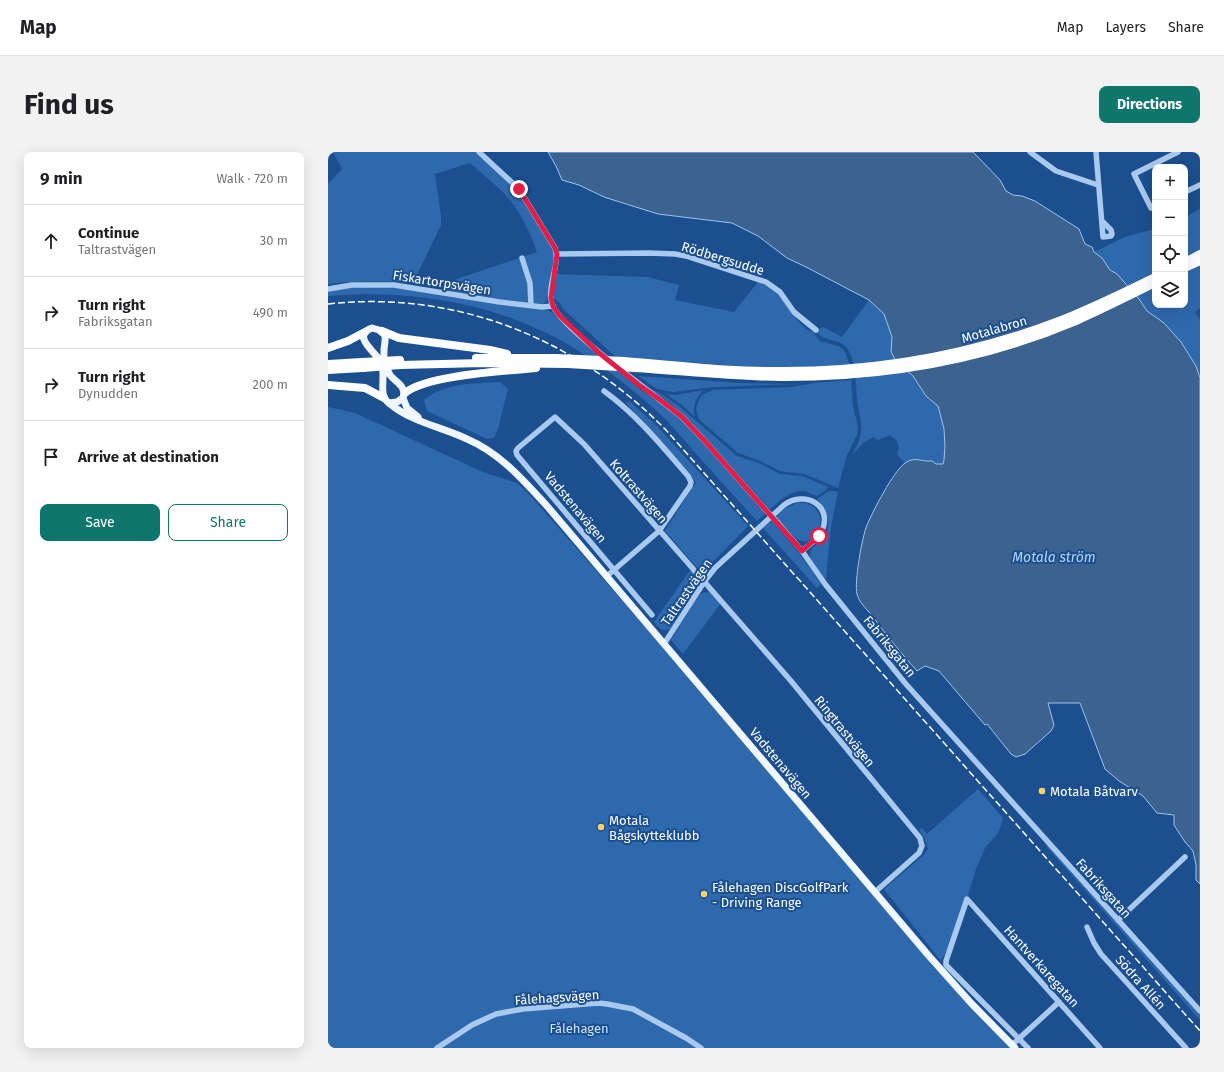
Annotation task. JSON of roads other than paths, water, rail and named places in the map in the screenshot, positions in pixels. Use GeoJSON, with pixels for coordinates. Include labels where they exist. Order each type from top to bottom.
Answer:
{"type":"FeatureCollection","features":[{"type":"Feature","properties":{"kind":"highway"},"geometry":{"type":"LineString","coordinates":[[1188,260],[1200,254]]}},
{"type":"Feature","properties":{"kind":"highway"},"geometry":{"type":"LineString","coordinates":[[1188,267],[1200,261]]}},
{"type":"Feature","properties":{"kind":"highway","name":"Motalabron"},"geometry":{"type":"LineString","coordinates":[[830,373],[949,354],[1002,340],[1093,307],[1152,278]]}},
{"type":"Feature","properties":{"kind":"highway","name":"Motalabron"},"geometry":{"type":"LineString","coordinates":[[830,373],[860,374],[913,367],[996,348],[1075,321],[1116,303],[1152,285]]}},
{"type":"Feature","properties":{"kind":"highway"},"geometry":{"type":"LineString","coordinates":[[382,331],[400,338],[490,350],[518,357]]}},
{"type":"Feature","properties":{"kind":"highway"},"geometry":{"type":"LineString","coordinates":[[328,348],[348,342],[366,332]]}},
{"type":"Feature","properties":{"kind":"highway"},"geometry":{"type":"LineString","coordinates":[[328,364],[363,365],[518,357],[624,361],[762,371],[830,373]]}},
{"type":"Feature","properties":{"kind":"highway"},"geometry":{"type":"LineString","coordinates":[[400,363],[568,364],[762,377],[830,373]]}},
{"type":"Feature","properties":{"kind":"highway"},"geometry":{"type":"LineString","coordinates":[[404,395],[412,388],[420,384],[452,378],[568,364]]}},
{"type":"Feature","properties":{"kind":"highway"},"geometry":{"type":"LineString","coordinates":[[328,370],[363,365]]}},
{"type":"Feature","properties":{"kind":"highway"},"geometry":{"type":"LineString","coordinates":[[328,385],[365,388],[387,400]]}},
{"type":"Feature","properties":{"kind":"main road"},"geometry":{"type":"LineString","coordinates":[[382,331],[372,328],[366,332],[364,336],[365,342],[377,356],[382,366],[384,373],[383,391],[387,400],[396,402],[404,395]]}},
{"type":"Feature","properties":{"kind":"main road","name":"Vadstenavägen"},"geometry":{"type":"LineString","coordinates":[[382,331],[385,338],[384,356],[386,366],[390,375],[401,385],[407,408],[422,421]]}},
{"type":"Feature","properties":{"kind":"main road","name":"Vadstenavägen"},"geometry":{"type":"LineString","coordinates":[[387,400],[401,412],[467,439],[495,455],[519,475],[607,576],[948,979],[1014,1047]]}},
{"type":"Feature","properties":{"kind":"street"},"geometry":{"type":"LineString","coordinates":[[479,152],[519,189],[557,254],[551,292],[553,306]]}},
{"type":"Feature","properties":{"kind":"street"},"geometry":{"type":"LineString","coordinates":[[1030,152],[1056,171],[1098,184]]}},
{"type":"Feature","properties":{"kind":"street"},"geometry":{"type":"LineString","coordinates":[[1096,152],[1102,222]]}},
{"type":"Feature","properties":{"kind":"street"},"geometry":{"type":"LineString","coordinates":[[1152,208],[1134,174],[1178,152]]}},
{"type":"Feature","properties":{"kind":"street"},"geometry":{"type":"LineString","coordinates":[[1188,191],[1200,185]]}},
{"type":"Feature","properties":{"kind":"street","name":"Rödbergsudde"},"geometry":{"type":"LineString","coordinates":[[557,254],[641,253],[675,254],[686,256],[766,282],[780,292],[794,312],[816,330]]}},
{"type":"Feature","properties":{"kind":"street"},"geometry":{"type":"LineString","coordinates":[[522,258],[530,283],[531,306]]}},
{"type":"Feature","properties":{"kind":"street","name":"Fiskartorpsvägen"},"geometry":{"type":"LineString","coordinates":[[328,289],[352,285],[394,285],[531,306],[553,306]]}},
{"type":"Feature","properties":{"kind":"street","name":"Fabriksgatan"},"geometry":{"type":"LineString","coordinates":[[553,306],[564,320],[598,352],[682,417],[698,433],[802,551],[825,584],[905,683],[1200,1011]]}},
{"type":"Feature","properties":{"kind":"street"},"geometry":{"type":"LineString","coordinates":[[604,391],[632,414],[690,479],[690,486],[659,531],[607,576]]}},
{"type":"Feature","properties":{"kind":"street","name":"Koltrastvägen"},"geometry":{"type":"LineString","coordinates":[[555,417],[576,436],[704,582]]}},
{"type":"Feature","properties":{"kind":"street","name":"Vadstenavägen"},"geometry":{"type":"LineString","coordinates":[[555,417],[516,451],[519,458],[652,615]]}},
{"type":"Feature","properties":{"kind":"street","name":"Taltrastvägen"},"geometry":{"type":"LineString","coordinates":[[664,644],[704,582],[721,561],[784,505],[794,500],[804,499],[812,501],[820,508],[824,523],[819,536],[802,551]]}},
{"type":"Feature","properties":{"kind":"street","name":"Ringtrastvägen"},"geometry":{"type":"LineString","coordinates":[[704,582],[791,681],[920,838],[922,846],[919,853],[874,892]]}},
{"type":"Feature","properties":{"kind":"street"},"geometry":{"type":"LineString","coordinates":[[1118,920],[1185,857]]}},
{"type":"Feature","properties":{"kind":"street","name":"Hantverkaregatan"},"geometry":{"type":"LineString","coordinates":[[1019,1039],[948,966],[946,961],[966,899],[1100,1048]]}},
{"type":"Feature","properties":{"kind":"street","name":"Södra Allén"},"geometry":{"type":"LineString","coordinates":[[1087,927],[1100,954],[1186,1048]]}},
{"type":"Feature","properties":{"kind":"street"},"geometry":{"type":"LineString","coordinates":[[1014,1047],[1019,1039],[1059,1002]]}},
{"type":"Feature","properties":{"kind":"street","name":"Fålehagsvägen"},"geometry":{"type":"LineString","coordinates":[[437,1048],[472,1025],[500,1013],[523,1009],[598,1003],[633,1009],[686,1038],[701,1048]]}},
{"type":"Feature","properties":{"kind":"street"},"geometry":{"type":"LineString","coordinates":[[1019,1039],[1028,1048]]}},
{"type":"Feature","properties":{"kind":"water","name":"Motala ström"},"geometry":{"type":"Polygon","coordinates":[[[548,152],[973,152],[1000,180],[1006,191],[1013,195],[1022,196],[1035,201],[1079,229],[1085,244],[1092,247],[1094,252],[1102,258],[1110,270],[1117,274],[1139,299],[1147,311],[1164,323],[1181,342],[1196,366],[1200,378],[1200,884],[1196,880],[1196,865],[1193,851],[1174,825],[1174,815],[1157,813],[1143,796],[1119,781],[1105,769],[1080,703],[1048,703],[1054,725],[1051,731],[1025,754],[1016,757],[1011,754],[987,724],[985,725],[939,671],[925,666],[917,671],[859,600],[856,588],[859,560],[865,531],[889,483],[900,468],[909,461],[932,461],[936,464],[943,464],[944,460],[944,429],[938,406],[926,396],[913,376],[896,361],[891,352],[892,337],[884,314],[869,300],[787,258],[758,236],[732,223],[658,214],[604,197],[579,185],[562,180],[548,152]]]}},
{"type":"Feature","properties":{"kind":"railway"},"geometry":{"type":"LineString","coordinates":[[328,304],[376,302],[422,305],[467,313],[511,327],[553,346],[592,369],[630,397],[665,429],[1200,1031]]}},
{"type":"Feature","properties":{"kind":"place","name":"Motala Båtvarv"},"geometry":{"type":"Point","coordinates":[1042,791]}},
{"type":"Feature","properties":{"kind":"place","name":"Motala Bågskytteklubb"},"geometry":{"type":"Point","coordinates":[601,827]}},
{"type":"Feature","properties":{"kind":"place","name":"Fålehagen DiscGolfPark - Driving Range"},"geometry":{"type":"Point","coordinates":[704,894]}},
{"type":"Feature","properties":{"kind":"park label","name":"Fålehagen"},"geometry":{"type":"Point","coordinates":[579,1028]}}]}
